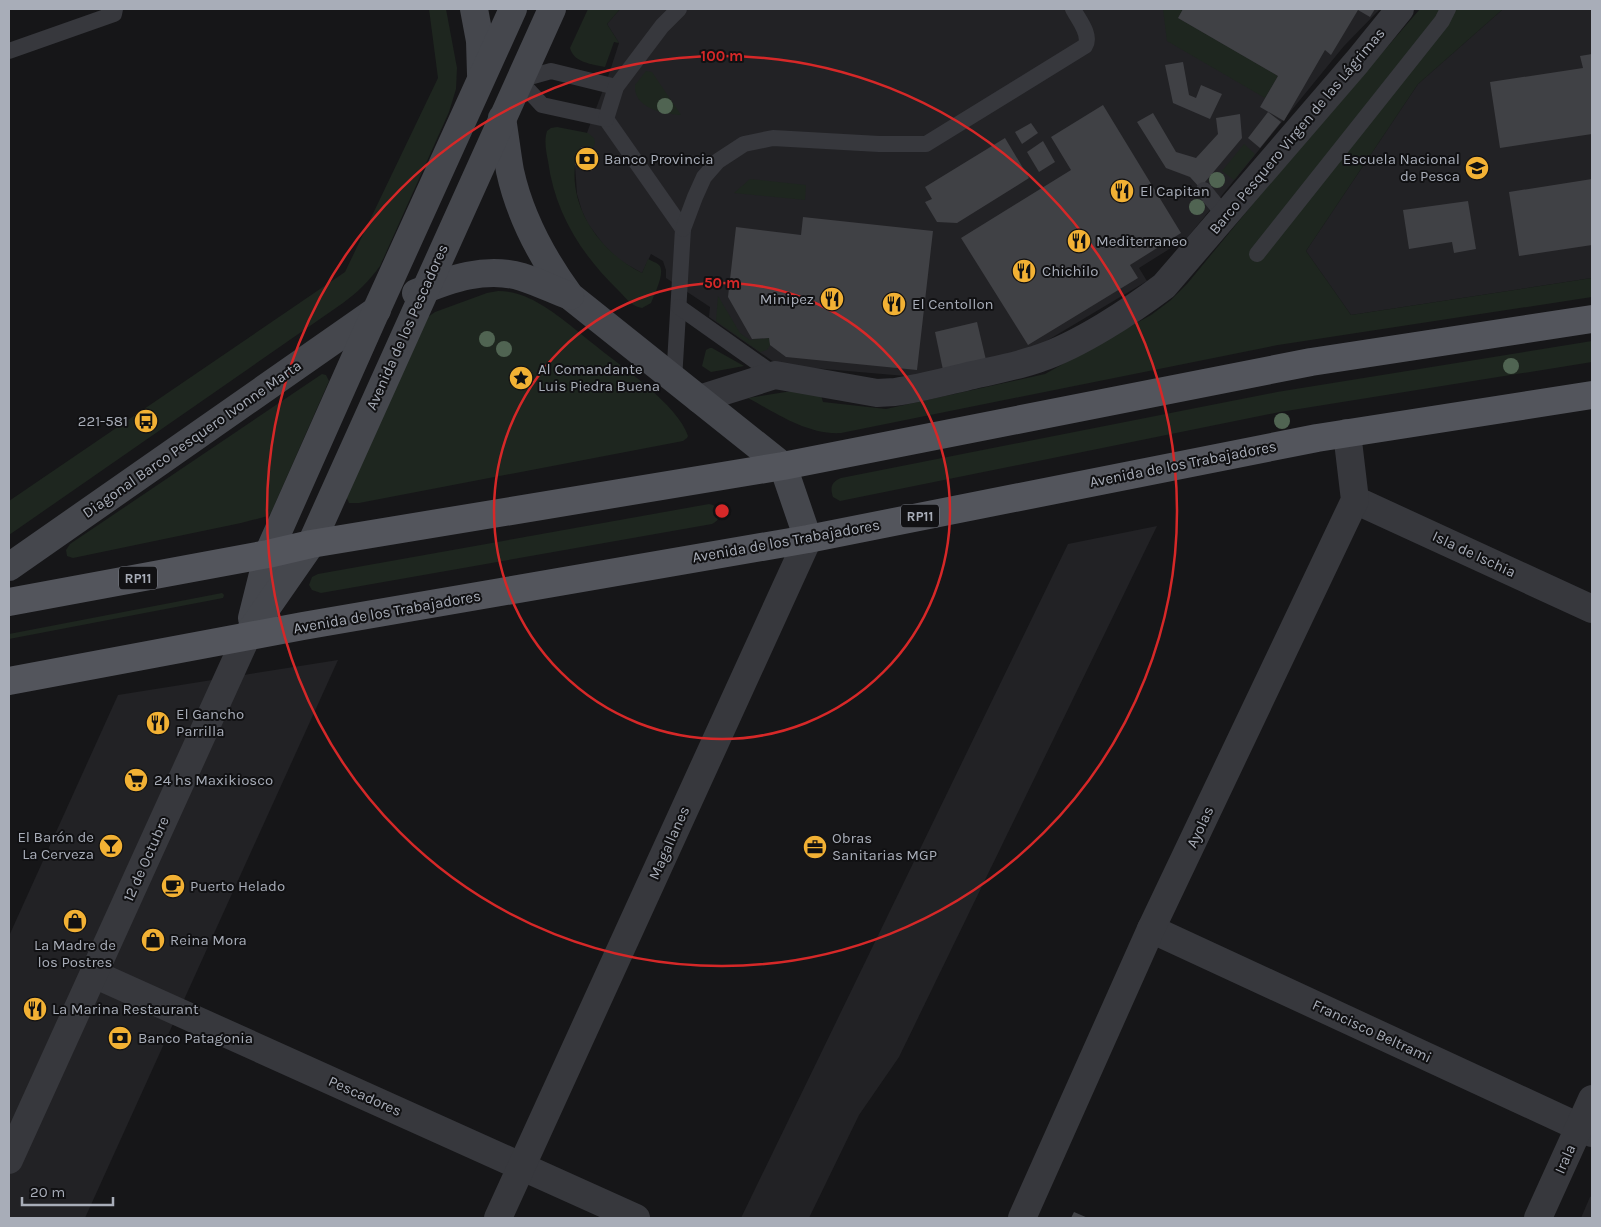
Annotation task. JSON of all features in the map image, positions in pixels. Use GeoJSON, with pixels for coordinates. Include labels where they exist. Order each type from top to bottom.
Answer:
{"type":"FeatureCollection","features":[{"type":"Feature","properties":{"kind":"main road"},"geometry":{"type":"LineString","coordinates":[[474,9],[480,41],[481,77]]}},
{"type":"Feature","properties":{"kind":"main road"},"geometry":{"type":"LineString","coordinates":[[268,554],[513,9]]}},
{"type":"Feature","properties":{"kind":"main road","name":"Avenida de los Pescadores"},"geometry":{"type":"LineString","coordinates":[[247,636],[311,544],[552,9]]}},
{"type":"Feature","properties":{"kind":"main road"},"geometry":{"type":"LineString","coordinates":[[502,118],[510,172],[535,241],[550,270],[570,296],[783,466],[808,538]]}},
{"type":"Feature","properties":{"kind":"main road","name":"Diagonal Barco Pesquero Ivonne Marta"},"geometry":{"type":"LineString","coordinates":[[9,567],[376,311],[455,278],[476,274],[500,273],[522,277],[570,296]]}},
{"type":"Feature","properties":{"kind":"main road","name":"RP11"},"geometry":{"type":"LineString","coordinates":[[9,602],[268,554],[311,544],[783,466],[1311,362],[1592,319]]}},
{"type":"Feature","properties":{"kind":"main road","name":"Avenida de los Trabajadores"},"geometry":{"type":"LineString","coordinates":[[9,681],[247,636],[808,538],[1347,433],[1592,395]]}},
{"type":"Feature","properties":{"kind":"main road","name":"12 de Octubre"},"geometry":{"type":"LineString","coordinates":[[247,636],[268,554]]}},
{"type":"Feature","properties":{"kind":"street","name":"Barco Pesquero Virgen de las Lágrimas"},"geometry":{"type":"LineString","coordinates":[[698,399],[775,375],[877,393],[911,390],[1040,358],[1104,326],[1164,286],[1357,62],[1400,9]]}},
{"type":"Feature","properties":{"kind":"street"},"geometry":{"type":"LineString","coordinates":[[1347,433],[1355,500]]}},
{"type":"Feature","properties":{"kind":"street","name":"Isla de Ischia"},"geometry":{"type":"LineString","coordinates":[[1355,500],[1592,609]]}},
{"type":"Feature","properties":{"kind":"street","name":"Ayolas"},"geometry":{"type":"LineString","coordinates":[[1022,1218],[1152,929],[1355,500]]}},
{"type":"Feature","properties":{"kind":"street","name":"Magallanes"},"geometry":{"type":"LineString","coordinates":[[498,1218],[808,538]]}},
{"type":"Feature","properties":{"kind":"street","name":"12 de Octubre"},"geometry":{"type":"LineString","coordinates":[[9,1160],[247,636]]}},
{"type":"Feature","properties":{"kind":"street","name":"Francisco Beltrami"},"geometry":{"type":"LineString","coordinates":[[1152,929],[1586,1130]]}},
{"type":"Feature","properties":{"kind":"street","name":"Pescadores"},"geometry":{"type":"LineString","coordinates":[[94,974],[636,1218]]}},
{"type":"Feature","properties":{"kind":"street","name":"Irala"},"geometry":{"type":"LineString","coordinates":[[1538,1218],[1586,1130],[1592,1099]]}},
{"type":"Feature","properties":{"kind":"lane"},"geometry":{"type":"LineString","coordinates":[[9,51],[114,14],[115,9]]}},
{"type":"Feature","properties":{"kind":"lane"},"geometry":{"type":"LineString","coordinates":[[606,119],[616,87],[662,26],[679,9]]}},
{"type":"Feature","properties":{"kind":"lane"},"geometry":{"type":"LineString","coordinates":[[674,380],[683,229],[704,177],[718,161],[744,144],[773,138],[879,144],[926,144],[1085,46],[1088,43],[1086,33],[1073,9]]}},
{"type":"Feature","properties":{"kind":"lane"},"geometry":{"type":"LineString","coordinates":[[1257,254],[1442,20],[1448,9]]}},
{"type":"Feature","properties":{"kind":"lane"},"geometry":{"type":"LineString","coordinates":[[616,87],[551,71],[519,80],[542,105],[606,119],[683,229]]}},
{"type":"Feature","properties":{"kind":"lane"},"geometry":{"type":"LineString","coordinates":[[1204,190],[1225,216]]}},
{"type":"Feature","properties":{"kind":"lane"},"geometry":{"type":"LineString","coordinates":[[679,307],[775,375]]}},
{"type":"Feature","properties":{"kind":"shaded area"},"geometry":{"type":"Polygon","coordinates":[[[429,9],[446,9],[457,68],[456,89],[449,112],[380,266],[354,295],[343,303],[9,535],[9,501],[345,272],[438,78],[429,9]]]}},
{"type":"Feature","properties":{"kind":"shaded area"},"geometry":{"type":"Polygon","coordinates":[[[588,9],[620,9],[607,24],[619,43],[614,42],[605,67],[579,60],[570,48],[588,9]]]}},
{"type":"Feature","properties":{"kind":"shaded area"},"geometry":{"type":"Polygon","coordinates":[[[620,9],[1380,9],[1344,46],[1187,238],[1139,268],[1147,281],[1033,349],[917,377],[778,365],[709,317],[710,307],[666,278],[663,261],[651,254],[642,273],[619,260],[603,244],[588,224],[582,211],[577,194],[575,165],[619,43],[607,24],[620,9]]]}},
{"type":"Feature","properties":{"kind":"shaded area"},"geometry":{"type":"Polygon","coordinates":[[[1163,9],[1183,9],[1178,18],[1278,76],[1265,98],[1167,41],[1163,9]]]}},
{"type":"Feature","properties":{"kind":"shaded area"},"geometry":{"type":"Polygon","coordinates":[[[1420,9],[1503,9],[1418,84],[1306,251],[1351,315],[1592,278],[1592,297],[1278,345],[841,433],[828,433],[804,427],[748,398],[798,390],[820,392],[823,402],[886,409],[1045,374],[1151,315],[1171,300],[1187,284],[1285,165],[1420,9]]]}},
{"type":"Feature","properties":{"kind":"shaded area","name":"Escuela Nacional de Pesca"},"geometry":{"type":"Polygon","coordinates":[[[1503,9],[1592,9],[1592,278],[1351,315],[1306,251],[1418,84],[1503,9]]]}},
{"type":"Feature","properties":{"kind":"shaded area"},"geometry":{"type":"Polygon","coordinates":[[[646,71],[652,72],[681,115],[650,108],[639,99],[635,85],[646,71]]]}},
{"type":"Feature","properties":{"kind":"shaded area"},"geometry":{"type":"Polygon","coordinates":[[[557,127],[588,133],[594,138],[593,149],[581,147],[575,166],[575,183],[584,215],[602,243],[614,255],[642,273],[648,259],[658,264],[661,268],[659,284],[651,303],[642,308],[635,306],[627,300],[592,262],[563,215],[551,180],[546,146],[547,131],[557,127]]]}},
{"type":"Feature","properties":{"kind":"shaded area"},"geometry":{"type":"Polygon","coordinates":[[[1244,144],[1255,154],[1234,180],[1222,171],[1244,144]]]}},
{"type":"Feature","properties":{"kind":"shaded area"},"geometry":{"type":"Polygon","coordinates":[[[750,179],[806,185],[805,200],[734,193],[750,179]]]}},
{"type":"Feature","properties":{"kind":"shaded area"},"geometry":{"type":"Polygon","coordinates":[[[498,291],[524,296],[562,318],[661,399],[682,424],[688,436],[687,438],[683,441],[359,503],[349,503],[346,496],[428,317],[435,312],[487,293],[498,291]]]}},
{"type":"Feature","properties":{"kind":"shaded area"},"geometry":{"type":"Polygon","coordinates":[[[718,296],[740,333],[750,340],[769,338],[770,345],[767,350],[760,352],[716,321],[718,296]]]}},
{"type":"Feature","properties":{"kind":"shaded area"},"geometry":{"type":"Polygon","coordinates":[[[1592,341],[1592,362],[1280,412],[840,501],[833,497],[832,494],[833,483],[841,478],[1277,392],[1592,341]]]}},
{"type":"Feature","properties":{"kind":"shaded area"},"geometry":{"type":"Polygon","coordinates":[[[710,348],[744,366],[711,372],[702,366],[706,350],[710,348]]]}},
{"type":"Feature","properties":{"kind":"shaded area"},"geometry":{"type":"Polygon","coordinates":[[[322,374],[326,375],[329,381],[268,516],[73,558],[67,556],[66,550],[70,544],[322,374]]]}},
{"type":"Feature","properties":{"kind":"shaded area"},"geometry":{"type":"Polygon","coordinates":[[[709,504],[716,507],[720,512],[716,522],[712,524],[321,593],[312,590],[309,585],[312,577],[318,574],[709,504]]]}},
{"type":"Feature","properties":{"kind":"shaded area"},"geometry":{"type":"Polygon","coordinates":[[[1157,526],[899,1057],[859,1115],[809,1218],[741,1218],[1068,544],[1157,526]]]}},
{"type":"Feature","properties":{"kind":"shaded area"},"geometry":{"type":"Polygon","coordinates":[[[222,593],[224,595],[223,598],[9,639],[9,634],[222,593]]]}},
{"type":"Feature","properties":{"kind":"shaded area"},"geometry":{"type":"Polygon","coordinates":[[[338,660],[85,1218],[9,1218],[9,936],[118,695],[338,660]]]}},
{"type":"Feature","properties":{"kind":"shaded area"},"geometry":{"type":"Polygon","coordinates":[[[1592,1196],[1592,1218],[1581,1218],[1590,1197],[1592,1196]]]}},
{"type":"Feature","properties":{"kind":"building"},"geometry":{"type":"Polygon","coordinates":[[[1183,9],[1375,9],[1370,17],[1358,10],[1331,55],[1325,50],[1284,121],[1260,107],[1278,76],[1178,18],[1183,9]]]}},
{"type":"Feature","properties":{"kind":"building"},"geometry":{"type":"Polygon","coordinates":[[[1592,54],[1592,134],[1500,148],[1490,82],[1583,68],[1580,56],[1592,54]]]}},
{"type":"Feature","properties":{"kind":"building"},"geometry":{"type":"Polygon","coordinates":[[[1183,62],[1189,95],[1196,98],[1201,85],[1222,94],[1210,119],[1173,103],[1165,65],[1183,62]]]}},
{"type":"Feature","properties":{"kind":"building"},"geometry":{"type":"Polygon","coordinates":[[[1103,105],[1181,233],[1130,265],[1138,278],[1028,345],[961,238],[1071,170],[1051,137],[1103,105]]]}},
{"type":"Feature","properties":{"kind":"building"},"geometry":{"type":"Polygon","coordinates":[[[1268,112],[1281,122],[1260,148],[1248,138],[1268,112]]]}},
{"type":"Feature","properties":{"kind":"building"},"geometry":{"type":"Polygon","coordinates":[[[1153,113],[1176,152],[1196,158],[1218,134],[1216,118],[1240,114],[1242,138],[1200,188],[1190,177],[1166,168],[1137,122],[1153,113]]]}},
{"type":"Feature","properties":{"kind":"building"},"geometry":{"type":"Polygon","coordinates":[[[1031,123],[1038,133],[1022,144],[1015,132],[1031,123]]]}},
{"type":"Feature","properties":{"kind":"building"},"geometry":{"type":"Polygon","coordinates":[[[1005,138],[1029,178],[957,223],[937,222],[925,202],[932,199],[925,187],[1005,138]]]}},
{"type":"Feature","properties":{"kind":"building"},"geometry":{"type":"Polygon","coordinates":[[[1043,141],[1055,162],[1039,172],[1027,152],[1043,141]]]}},
{"type":"Feature","properties":{"kind":"building","name":"Banco Provincia"},"geometry":{"type":"Polygon","coordinates":[[[581,147],[598,153],[592,171],[575,165],[581,147]]]}},
{"type":"Feature","properties":{"kind":"building"},"geometry":{"type":"Polygon","coordinates":[[[1592,179],[1592,245],[1519,256],[1509,192],[1592,179]]]}},
{"type":"Feature","properties":{"kind":"building"},"geometry":{"type":"Polygon","coordinates":[[[1468,201],[1476,249],[1454,253],[1452,242],[1409,249],[1403,210],[1468,201]]]}},
{"type":"Feature","properties":{"kind":"building"},"geometry":{"type":"Polygon","coordinates":[[[803,217],[933,231],[917,370],[786,357],[770,345],[769,338],[752,339],[728,297],[736,227],[801,235],[803,217]]]}},
{"type":"Feature","properties":{"kind":"building"},"geometry":{"type":"Polygon","coordinates":[[[977,322],[986,360],[943,370],[935,332],[977,322]]]}},
{"type":"Feature","properties":{"kind":"building"},"geometry":{"type":"Polygon","coordinates":[[[1074,1212],[1088,1218],[1071,1218],[1074,1212]]]}},
{"type":"Feature","properties":{"kind":"place","name":"Banco Provincia"},"geometry":{"type":"Point","coordinates":[587,159]}},
{"type":"Feature","properties":{"kind":"place","name":"Escuela Nacional de Pesca"},"geometry":{"type":"Point","coordinates":[1477,168]}},
{"type":"Feature","properties":{"kind":"place","name":"El Capitan"},"geometry":{"type":"Point","coordinates":[1122,191]}},
{"type":"Feature","properties":{"kind":"place","name":"Mediterraneo"},"geometry":{"type":"Point","coordinates":[1079,241]}},
{"type":"Feature","properties":{"kind":"place","name":"Chichilo"},"geometry":{"type":"Point","coordinates":[1024,271]}},
{"type":"Feature","properties":{"kind":"place","name":"Minipez"},"geometry":{"type":"Point","coordinates":[832,299]}},
{"type":"Feature","properties":{"kind":"place","name":"El Centollon"},"geometry":{"type":"Point","coordinates":[894,304]}},
{"type":"Feature","properties":{"kind":"place","name":"Al Comandante Luis Piedra Buena"},"geometry":{"type":"Point","coordinates":[521,378]}},
{"type":"Feature","properties":{"kind":"place","name":"221-581"},"geometry":{"type":"Point","coordinates":[146,421]}},
{"type":"Feature","properties":{"kind":"place","name":"El Gancho Parrilla"},"geometry":{"type":"Point","coordinates":[158,723]}},
{"type":"Feature","properties":{"kind":"place","name":"24 hs Maxikiosco"},"geometry":{"type":"Point","coordinates":[136,780]}},
{"type":"Feature","properties":{"kind":"place","name":"El Barón de La Cerveza"},"geometry":{"type":"Point","coordinates":[111,846]}},
{"type":"Feature","properties":{"kind":"place","name":"Obras Sanitarias MGP"},"geometry":{"type":"Point","coordinates":[815,847]}},
{"type":"Feature","properties":{"kind":"place","name":"Puerto Helado"},"geometry":{"type":"Point","coordinates":[173,886]}},
{"type":"Feature","properties":{"kind":"place","name":"La Madre de los Postres"},"geometry":{"type":"Point","coordinates":[75,921]}},
{"type":"Feature","properties":{"kind":"place","name":"Reina Mora"},"geometry":{"type":"Point","coordinates":[153,940]}},
{"type":"Feature","properties":{"kind":"place","name":"La Marina Restaurant"},"geometry":{"type":"Point","coordinates":[35,1009]}},
{"type":"Feature","properties":{"kind":"place","name":"Banco Patagonia"},"geometry":{"type":"Point","coordinates":[120,1038]}}]}
